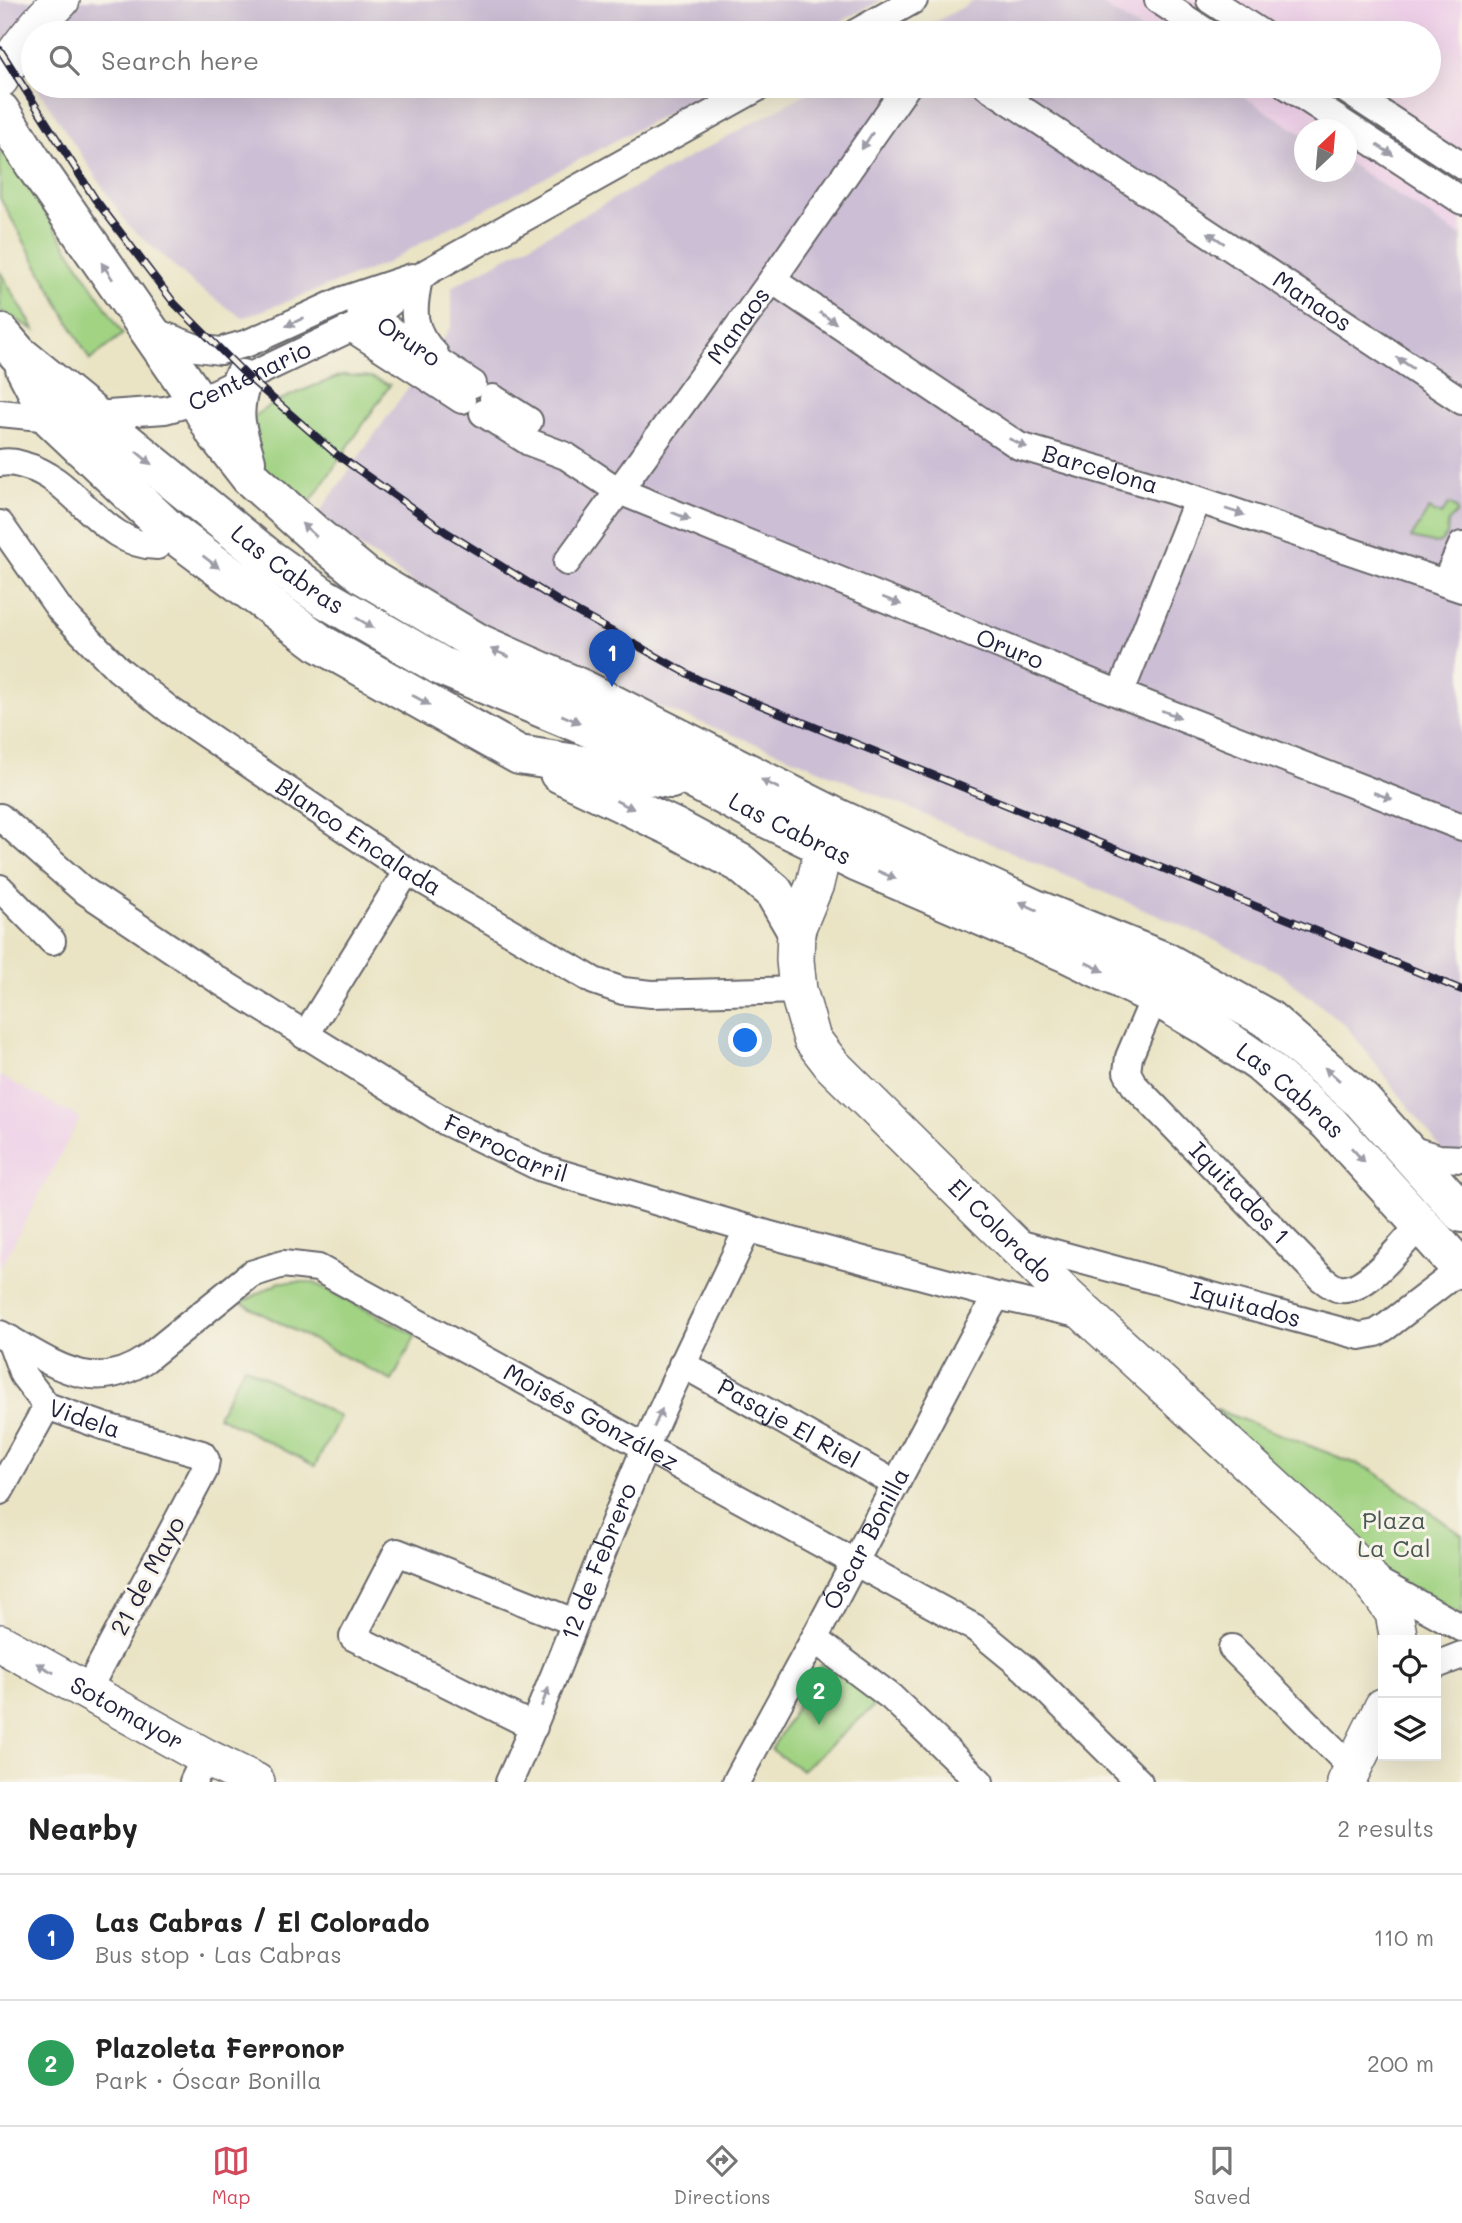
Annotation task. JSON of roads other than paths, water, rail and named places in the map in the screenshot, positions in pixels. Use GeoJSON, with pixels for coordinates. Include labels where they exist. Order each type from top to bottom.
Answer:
{"type":"FeatureCollection","features":[{"type":"Feature","properties":{"kind":"main road","name":"Las Cabras"},"geometry":{"type":"LineString","coordinates":[[0,111],[18,165],[145,328],[198,401],[215,432],[250,477],[314,536],[365,576],[480,644],[584,690],[828,830],[856,862],[1068,953],[1155,996],[1208,1027],[1260,1063],[1329,1123],[1449,1245]]}},
{"type":"Feature","properties":{"kind":"main road","name":"Las Cabras"},"geometry":{"type":"LineString","coordinates":[[9,344],[91,415],[268,558],[324,598],[440,666],[619,740],[701,783],[1033,908],[1166,962],[1268,1019],[1362,1101],[1462,1213]]}},
{"type":"Feature","properties":{"kind":"main road"},"geometry":{"type":"LineString","coordinates":[[9,344],[51,418],[170,531],[321,644],[519,755],[675,828],[740,863],[774,892],[796,930]]}},
{"type":"Feature","properties":{"kind":"main road"},"geometry":{"type":"LineString","coordinates":[[242,379],[235,400],[235,427],[250,477]]}},
{"type":"Feature","properties":{"kind":"main road"},"geometry":{"type":"LineString","coordinates":[[519,755],[701,783]]}},
{"type":"Feature","properties":{"kind":"street"},"geometry":{"type":"LineString","coordinates":[[41,21],[61,0]]}},
{"type":"Feature","properties":{"kind":"street"},"geometry":{"type":"LineString","coordinates":[[877,21],[915,0]]}},
{"type":"Feature","properties":{"kind":"street"},"geometry":{"type":"LineString","coordinates":[[1157,0],[1189,21]]}},
{"type":"Feature","properties":{"kind":"street"},"geometry":{"type":"LineString","coordinates":[[1210,0],[1242,21]]}},
{"type":"Feature","properties":{"kind":"street"},"geometry":{"type":"LineString","coordinates":[[0,79],[8,62],[21,46]]}},
{"type":"Feature","properties":{"kind":"street","name":"Centenario"},"geometry":{"type":"LineString","coordinates":[[0,414],[51,418],[165,410],[198,401],[362,323],[423,276],[740,98]]}},
{"type":"Feature","properties":{"kind":"street","name":"Manaos"},"geometry":{"type":"LineString","coordinates":[[567,562],[772,280],[898,98]]}},
{"type":"Feature","properties":{"kind":"street","name":"Manaos"},"geometry":{"type":"LineString","coordinates":[[1005,98],[1462,401]]}},
{"type":"Feature","properties":{"kind":"street"},"geometry":{"type":"LineString","coordinates":[[1305,98],[1462,201]]}},
{"type":"Feature","properties":{"kind":"street"},"geometry":{"type":"LineString","coordinates":[[1358,98],[1462,166]]}},
{"type":"Feature","properties":{"kind":"street"},"geometry":{"type":"LineString","coordinates":[[423,276],[413,304],[414,318],[422,341],[448,368]]}},
{"type":"Feature","properties":{"kind":"street","name":"Centenario"},"geometry":{"type":"LineString","coordinates":[[145,328],[197,348],[220,351],[248,343],[344,300],[423,276]]}},
{"type":"Feature","properties":{"kind":"street","name":"Barcelona"},"geometry":{"type":"LineString","coordinates":[[772,280],[1019,446],[1170,490],[1453,586]]}},
{"type":"Feature","properties":{"kind":"street","name":"Oruro"},"geometry":{"type":"LineString","coordinates":[[344,300],[362,323],[478,399]]}},
{"type":"Feature","properties":{"kind":"street","name":"Oruro"},"geometry":{"type":"LineString","coordinates":[[362,323],[448,368],[478,399],[529,442],[566,456],[617,490],[1120,694],[1462,827]]}},
{"type":"Feature","properties":{"kind":"street"},"geometry":{"type":"LineString","coordinates":[[0,463],[8,461],[35,468],[54,478],[104,524],[144,546],[157,546],[170,531]]}},
{"type":"Feature","properties":{"kind":"street"},"geometry":{"type":"LineString","coordinates":[[1120,694],[1197,501]]}},
{"type":"Feature","properties":{"kind":"street","name":"Blanco Encalada"},"geometry":{"type":"LineString","coordinates":[[0,524],[60,610],[118,669],[171,711],[407,871],[594,981],[622,991],[652,995],[798,990]]}},
{"type":"Feature","properties":{"kind":"street"},"geometry":{"type":"LineString","coordinates":[[1453,586],[1462,545]]}},
{"type":"Feature","properties":{"kind":"street","name":"Ferrocarril"},"geometry":{"type":"LineString","coordinates":[[0,817],[82,889],[305,1036],[446,1122],[539,1167],[748,1228],[998,1296],[1088,1317]]}},
{"type":"Feature","properties":{"kind":"street","name":"El Colorado"},"geometry":{"type":"LineString","coordinates":[[828,830],[815,884],[796,930],[798,990],[812,1039],[832,1065],[1088,1317],[1344,1551],[1367,1576],[1394,1614],[1398,1635]]}},
{"type":"Feature","properties":{"kind":"street"},"geometry":{"type":"LineString","coordinates":[[305,1036],[407,871]]}},
{"type":"Feature","properties":{"kind":"street"},"geometry":{"type":"LineString","coordinates":[[0,888],[52,941]]}},
{"type":"Feature","properties":{"kind":"street","name":"Iquitados 1"},"geometry":{"type":"LineString","coordinates":[[1155,996],[1129,1057],[1127,1072],[1134,1085],[1321,1278],[1337,1289],[1353,1289],[1449,1245]]}},
{"type":"Feature","properties":{"kind":"street"},"geometry":{"type":"LineString","coordinates":[[1404,1147],[1439,1158],[1462,1159]]}},
{"type":"Feature","properties":{"kind":"street","name":"12 de Febrero"},"geometry":{"type":"LineString","coordinates":[[509,1782],[534,1727],[645,1447],[748,1228]]}},
{"type":"Feature","properties":{"kind":"street","name":"Iquitados"},"geometry":{"type":"LineString","coordinates":[[1012,1242],[1360,1336],[1376,1333],[1387,1325],[1449,1245]]}},
{"type":"Feature","properties":{"kind":"street","name":"Moisés González"},"geometry":{"type":"LineString","coordinates":[[5,1337],[58,1366],[83,1375],[109,1376],[146,1359],[251,1274],[275,1265],[301,1264],[334,1275],[975,1628],[1025,1669],[1139,1782]]}},
{"type":"Feature","properties":{"kind":"street","name":"Óscar Bonilla"},"geometry":{"type":"LineString","coordinates":[[736,1782],[976,1332],[998,1296]]}},
{"type":"Feature","properties":{"kind":"street","name":"Videla"},"geometry":{"type":"LineString","coordinates":[[5,1337],[23,1375],[47,1406],[103,1426],[202,1454],[206,1460]]}},
{"type":"Feature","properties":{"kind":"street","name":"Pasaje El Riel"},"geometry":{"type":"LineString","coordinates":[[682,1364],[896,1484]]}},
{"type":"Feature","properties":{"kind":"street"},"geometry":{"type":"LineString","coordinates":[[0,1491],[47,1406]]}},
{"type":"Feature","properties":{"kind":"street","name":"21 de Mayo"},"geometry":{"type":"LineString","coordinates":[[87,1692],[204,1471],[206,1460]]}},
{"type":"Feature","properties":{"kind":"street"},"geometry":{"type":"LineString","coordinates":[[534,1727],[353,1637],[397,1552],[575,1622]]}},
{"type":"Feature","properties":{"kind":"street"},"geometry":{"type":"LineString","coordinates":[[1367,1576],[1462,1629]]}},
{"type":"Feature","properties":{"kind":"street"},"geometry":{"type":"LineString","coordinates":[[814,1639],[891,1697],[980,1782]]}},
{"type":"Feature","properties":{"kind":"street","name":"Sotomayor"},"geometry":{"type":"LineString","coordinates":[[0,1643],[87,1692],[199,1770],[256,1782]]}},
{"type":"Feature","properties":{"kind":"street"},"geometry":{"type":"LineString","coordinates":[[1232,1648],[1350,1775],[1378,1719]]}},
{"type":"Feature","properties":{"kind":"street"},"geometry":{"type":"LineString","coordinates":[[1441,1663],[1462,1656]]}},
{"type":"Feature","properties":{"kind":"railway"},"geometry":{"type":"LineString","coordinates":[[0,50],[21,83]]}},
{"type":"Feature","properties":{"kind":"railway"},"geometry":{"type":"LineString","coordinates":[[31,98],[95,199],[174,303],[247,376],[336,454],[446,532],[566,606],[699,680],[1462,990]]}},
{"type":"Feature","properties":{"kind":"place","name":"Las Cabras / El Colorado"},"geometry":{"type":"Point","coordinates":[612,687]}},
{"type":"Feature","properties":{"kind":"place","name":"Plazoleta Ferronor"},"geometry":{"type":"Point","coordinates":[819,1725]}},
{"type":"Feature","properties":{"kind":"park label","name":"Plaza La Cal"},"geometry":{"type":"Point","coordinates":[1394,1535]}}]}
